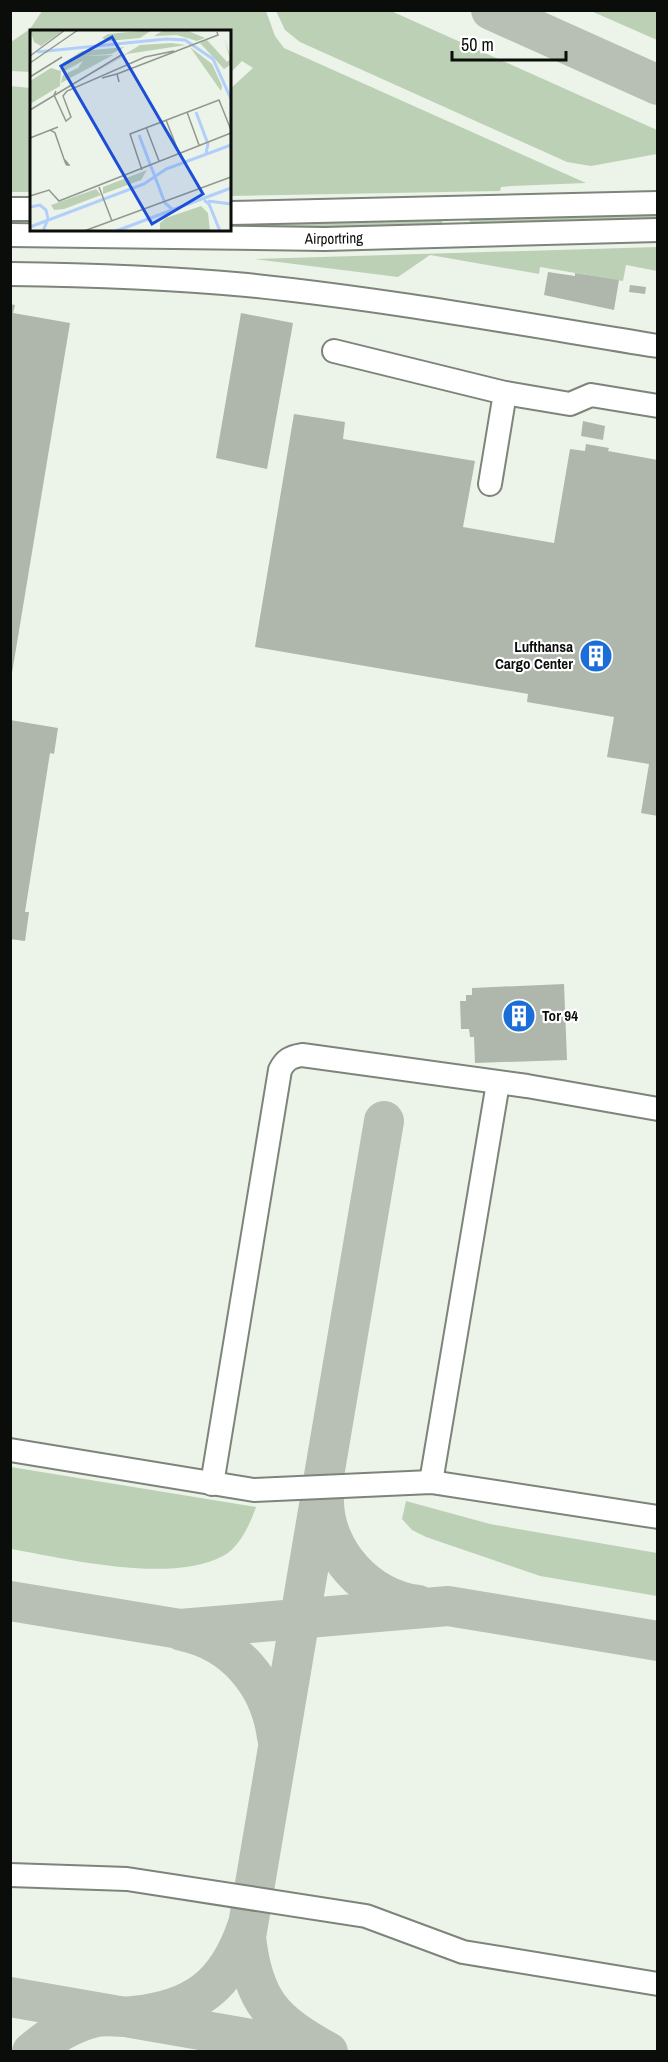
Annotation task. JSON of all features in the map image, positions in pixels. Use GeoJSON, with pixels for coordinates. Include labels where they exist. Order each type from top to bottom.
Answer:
{"type":"FeatureCollection","features":[{"type":"Feature","properties":{"kind":"street","name":"Airportring"},"geometry":{"type":"LineString","coordinates":[[231,213],[657,203]]}},
{"type":"Feature","properties":{"kind":"street"},"geometry":{"type":"LineString","coordinates":[[10,209],[30,209]]}},
{"type":"Feature","properties":{"kind":"street","name":"Airportring"},"geometry":{"type":"LineString","coordinates":[[10,235],[325,239],[657,230]]}},
{"type":"Feature","properties":{"kind":"street"},"geometry":{"type":"LineString","coordinates":[[10,274],[170,279],[306,292],[414,306],[657,346]]}},
{"type":"Feature","properties":{"kind":"street"},"geometry":{"type":"LineString","coordinates":[[334,351],[505,393],[570,404],[591,395],[657,406]]}},
{"type":"Feature","properties":{"kind":"street"},"geometry":{"type":"LineString","coordinates":[[490,484],[505,393]]}},
{"type":"Feature","properties":{"kind":"street"},"geometry":{"type":"LineString","coordinates":[[212,1484],[280,1070],[292,1056],[302,1055],[498,1083],[657,1109]]}},
{"type":"Feature","properties":{"kind":"street"},"geometry":{"type":"LineString","coordinates":[[431,1482],[498,1083]]}},
{"type":"Feature","properties":{"kind":"street"},"geometry":{"type":"LineString","coordinates":[[10,1450],[254,1490],[431,1482],[657,1517]]}},
{"type":"Feature","properties":{"kind":"street"},"geometry":{"type":"LineString","coordinates":[[10,1875],[127,1879],[366,1916],[464,1952],[657,1984]]}},
{"type":"Feature","properties":{"kind":"green space"},"geometry":{"type":"Polygon","coordinates":[[[42,11],[266,11],[275,36],[284,48],[586,183],[501,187],[500,191],[231,196],[231,88],[253,68],[242,61],[231,72],[231,30],[30,30],[30,72],[11,71],[11,42],[30,29],[42,11]]]}},
{"type":"Feature","properties":{"kind":"green space"},"geometry":{"type":"Polygon","coordinates":[[[276,11],[391,11],[657,130],[657,154],[591,166],[567,162],[300,42],[285,30],[276,11]]]}},
{"type":"Feature","properties":{"kind":"green space"},"geometry":{"type":"Polygon","coordinates":[[[591,11],[657,11],[657,40],[591,11]]]}},
{"type":"Feature","properties":{"kind":"green space"},"geometry":{"type":"Polygon","coordinates":[[[10,86],[30,88],[30,192],[11,192],[10,86]]]}},
{"type":"Feature","properties":{"kind":"green space"},"geometry":{"type":"Polygon","coordinates":[[[657,209],[657,220],[472,225],[469,220],[471,216],[657,209]]]}},
{"type":"Feature","properties":{"kind":"green space"},"geometry":{"type":"Polygon","coordinates":[[[444,218],[440,227],[231,230],[231,221],[444,218]]]}},
{"type":"Feature","properties":{"kind":"green space"},"geometry":{"type":"Polygon","coordinates":[[[657,247],[657,271],[626,265],[623,281],[540,267],[539,274],[430,255],[398,277],[253,259],[657,247]]]}},
{"type":"Feature","properties":{"kind":"green space"},"geometry":{"type":"Polygon","coordinates":[[[11,1467],[256,1507],[247,1528],[234,1547],[223,1556],[201,1564],[148,1569],[89,1563],[11,1549],[11,1467]]]}},
{"type":"Feature","properties":{"kind":"green space"},"geometry":{"type":"Polygon","coordinates":[[[406,1501],[490,1524],[657,1553],[657,1596],[540,1576],[426,1537],[412,1530],[402,1519],[406,1501]]]}},
{"type":"Feature","properties":{"kind":"building"},"geometry":{"type":"Polygon","coordinates":[[[548,272],[575,276],[575,273],[619,280],[614,310],[544,295],[548,272]]]}},
{"type":"Feature","properties":{"kind":"building"},"geometry":{"type":"Polygon","coordinates":[[[630,285],[646,287],[645,294],[629,292],[630,285]]]}},
{"type":"Feature","properties":{"kind":"building"},"geometry":{"type":"Polygon","coordinates":[[[10,304],[15,305],[13,313],[70,323],[12,673],[10,304]]]}},
{"type":"Feature","properties":{"kind":"building"},"geometry":{"type":"Polygon","coordinates":[[[241,313],[293,323],[267,469],[216,458],[241,313]]]}},
{"type":"Feature","properties":{"kind":"building"},"geometry":{"type":"Polygon","coordinates":[[[294,414],[345,422],[343,439],[475,461],[463,527],[554,543],[570,449],[585,451],[586,444],[609,448],[608,451],[658,460],[658,816],[641,813],[649,764],[607,757],[614,717],[527,702],[528,694],[255,647],[294,414]]]}},
{"type":"Feature","properties":{"kind":"building"},"geometry":{"type":"Polygon","coordinates":[[[583,421],[605,426],[603,440],[581,436],[583,421]]]}},
{"type":"Feature","properties":{"kind":"building"},"geometry":{"type":"Polygon","coordinates":[[[10,720],[58,728],[54,754],[50,753],[25,912],[29,912],[25,941],[10,939],[10,720]]]}},
{"type":"Feature","properties":{"kind":"building","name":"Tor 94"},"geometry":{"type":"Polygon","coordinates":[[[564,984],[567,1060],[475,1063],[474,1037],[470,1037],[469,1029],[461,1029],[460,1001],[466,1001],[466,995],[472,995],[472,988],[564,984]]]}},
{"type":"Feature","properties":{"kind":"taxiway"},"geometry":{"type":"LineString","coordinates":[[491,10],[658,85]]}},
{"type":"Feature","properties":{"kind":"taxiway"},"geometry":{"type":"LineString","coordinates":[[328,2052],[293,2030],[269,2007],[254,1978],[246,1937],[384,1121]]}},
{"type":"Feature","properties":{"kind":"taxiway"},"geometry":{"type":"LineString","coordinates":[[324,1501],[326,1520],[332,1538],[352,1570],[382,1594],[418,1605]]}},
{"type":"Feature","properties":{"kind":"taxiway"},"geometry":{"type":"LineString","coordinates":[[10,1601],[180,1629],[448,1606],[658,1641]]}},
{"type":"Feature","properties":{"kind":"taxiway"},"geometry":{"type":"LineString","coordinates":[[182,1631],[218,1645],[234,1655],[247,1668],[267,1700],[277,1737]]}},
{"type":"Feature","properties":{"kind":"taxiway"},"geometry":{"type":"LineString","coordinates":[[32,2052],[62,2030],[96,2017],[128,2017],[155,2013],[191,2001],[218,1980],[239,1948],[247,1927]]}},
{"type":"Feature","properties":{"kind":"taxiway"},"geometry":{"type":"LineString","coordinates":[[10,1997],[315,2050]]}},
{"type":"Feature","properties":{"kind":"place","name":"Lufthansa Cargo Center"},"geometry":{"type":"Point","coordinates":[596,656]}},
{"type":"Feature","properties":{"kind":"place","name":"Tor 94"},"geometry":{"type":"Point","coordinates":[519,1016]}}]}
